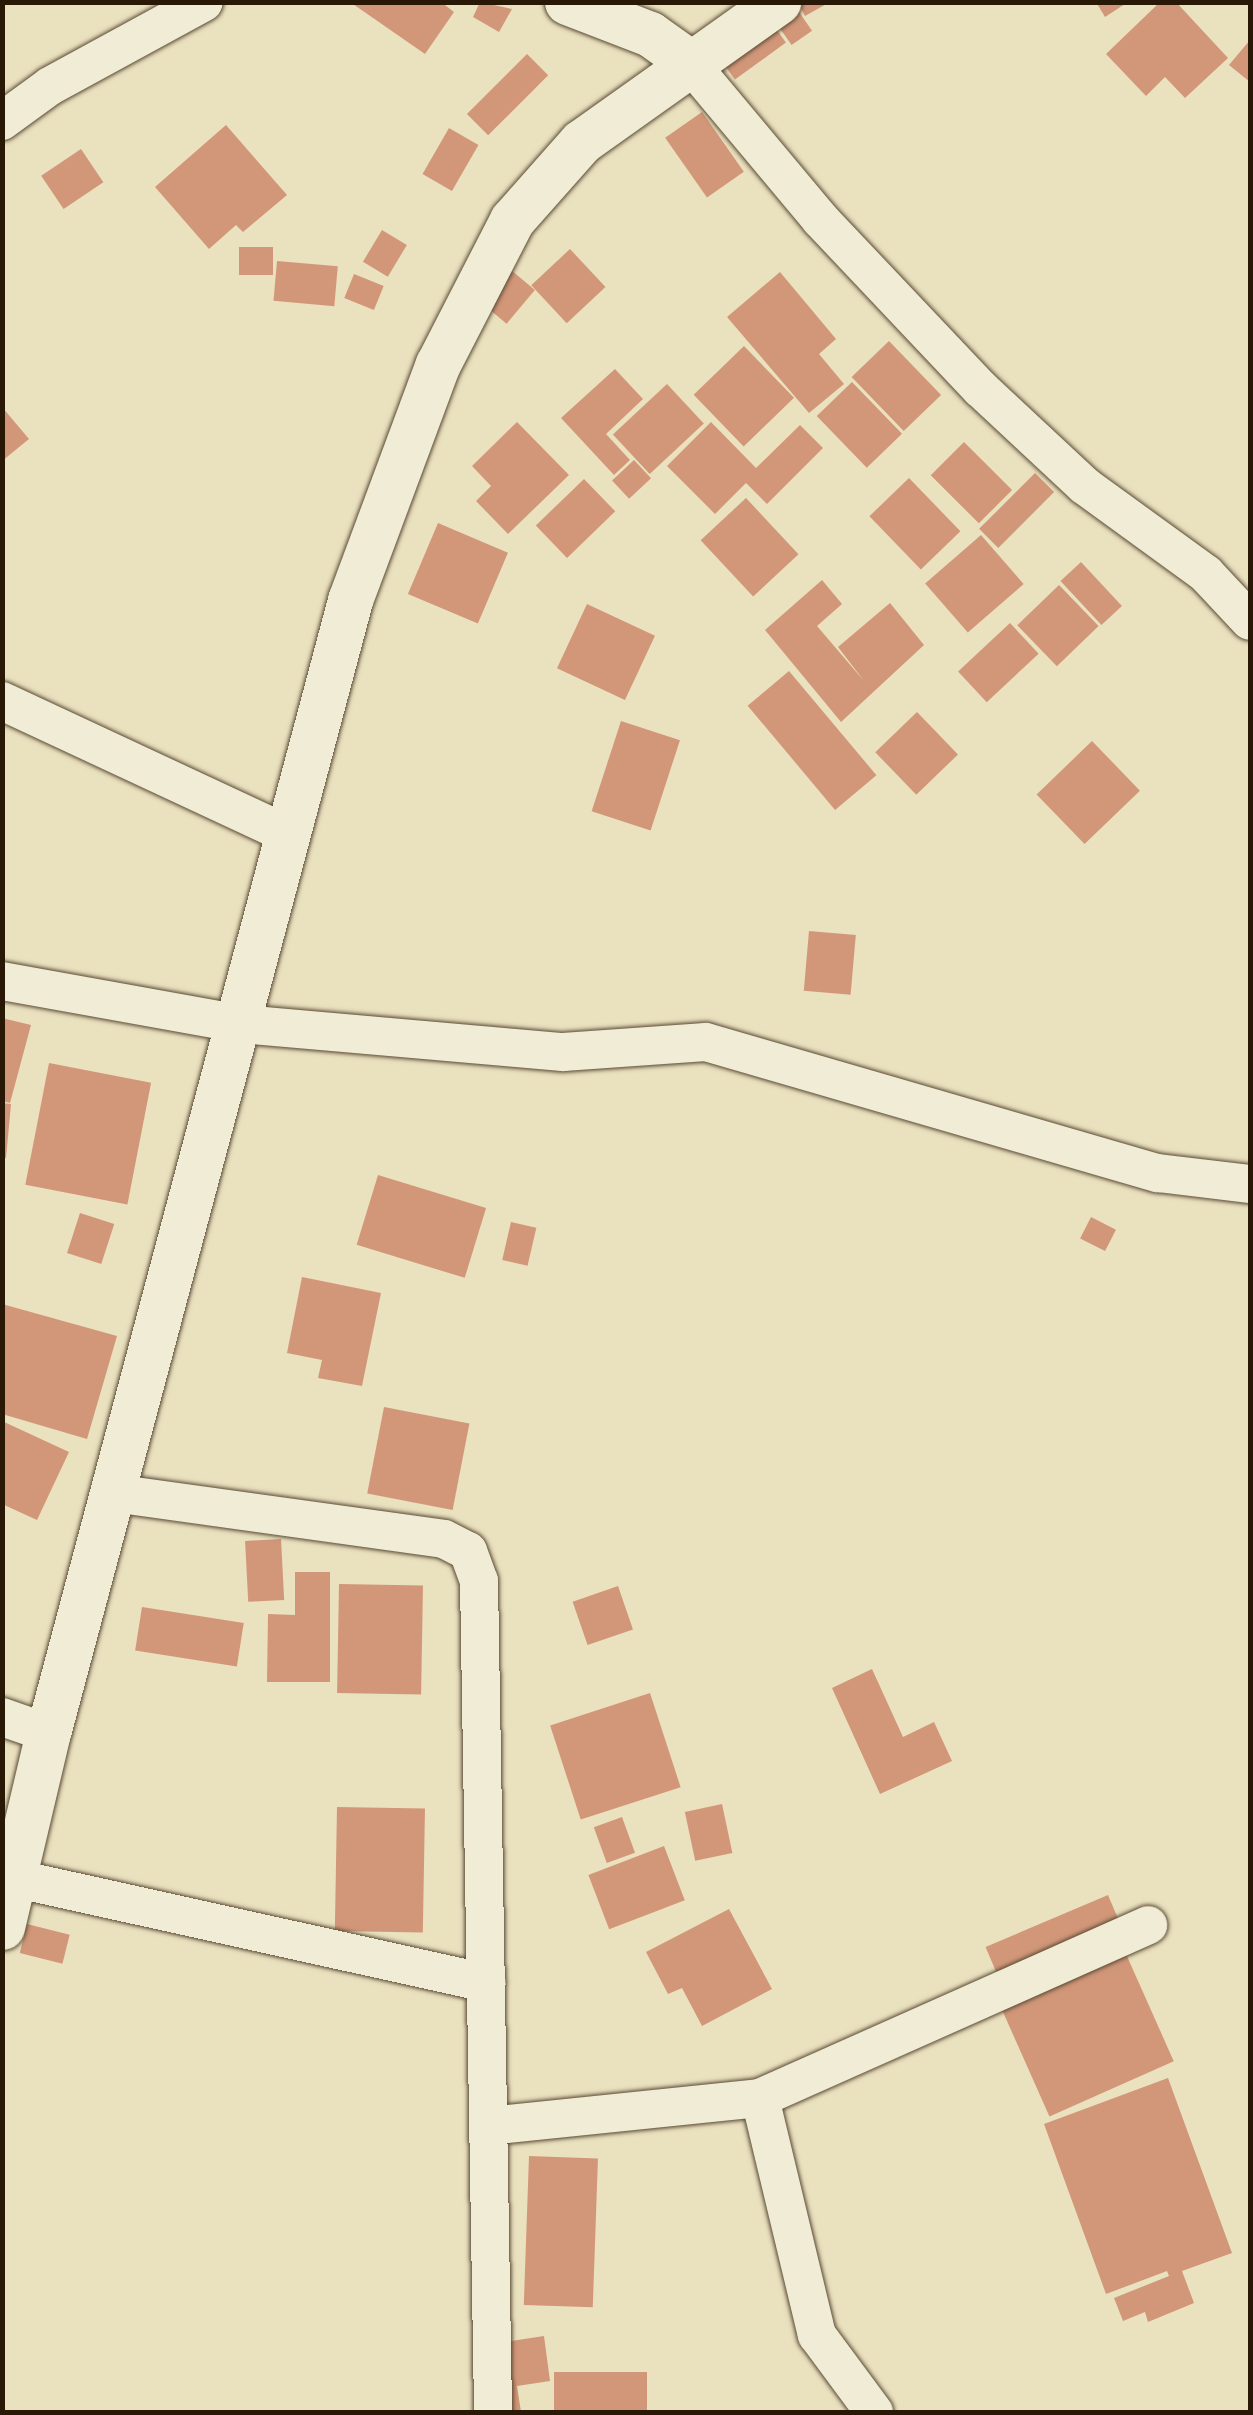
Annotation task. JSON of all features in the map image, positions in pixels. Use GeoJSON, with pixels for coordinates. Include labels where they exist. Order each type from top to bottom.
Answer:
{"type":"FeatureCollection","features":[{"type":"Feature","properties":{"kind":"street"},"geometry":{"type":"LineString","coordinates":[[2,122],[50,86],[204,2]]}},
{"type":"Feature","properties":{"kind":"street"},"geometry":{"type":"LineString","coordinates":[[567,2],[650,34],[688,61],[820,219],[981,389],[1085,486],[1206,574],[1250,622]]}},
{"type":"Feature","properties":{"kind":"street"},"geometry":{"type":"LineString","coordinates":[[2,1927],[48,1734],[241,1024],[350,600],[438,364],[512,220],[581,142],[688,61],[778,2]]}},
{"type":"Feature","properties":{"kind":"street"},"geometry":{"type":"LineString","coordinates":[[2,701],[290,835]]}},
{"type":"Feature","properties":{"kind":"street"},"geometry":{"type":"LineString","coordinates":[[2,980],[241,1024],[563,1052],[706,1042],[1158,1173],[1250,1184]]}},
{"type":"Feature","properties":{"kind":"street"},"geometry":{"type":"LineString","coordinates":[[113,1493],[444,1539],[468,1550],[480,1582],[493,2412]]}},
{"type":"Feature","properties":{"kind":"street"},"geometry":{"type":"LineString","coordinates":[[2,1718],[48,1734]]}},
{"type":"Feature","properties":{"kind":"street"},"geometry":{"type":"LineString","coordinates":[[13,1878],[486,1984]]}},
{"type":"Feature","properties":{"kind":"street"},"geometry":{"type":"LineString","coordinates":[[489,2126],[760,2098],[1148,1925]]}},
{"type":"Feature","properties":{"kind":"street"},"geometry":{"type":"LineString","coordinates":[[760,2098],[817,2335],[874,2412]]}},
{"type":"Feature","properties":{"kind":"building"},"geometry":{"type":"Polygon","coordinates":[[[350,2],[441,2],[454,12],[425,54],[350,2]]]}},
{"type":"Feature","properties":{"kind":"building"},"geometry":{"type":"Polygon","coordinates":[[[480,2],[512,9],[499,32],[473,17],[480,2]]]}},
{"type":"Feature","properties":{"kind":"building"},"geometry":{"type":"Polygon","coordinates":[[[792,2],[812,31],[792,45],[772,16],[792,2]]]}},
{"type":"Feature","properties":{"kind":"building"},"geometry":{"type":"Polygon","coordinates":[[[798,2],[830,2],[805,16],[798,2]]]}},
{"type":"Feature","properties":{"kind":"building"},"geometry":{"type":"Polygon","coordinates":[[[1096,2],[1128,2],[1105,17],[1096,2]]]}},
{"type":"Feature","properties":{"kind":"building"},"geometry":{"type":"Polygon","coordinates":[[[1160,2],[1176,2],[1228,58],[1185,98],[1165,77],[1146,96],[1106,54],[1160,2]]]}},
{"type":"Feature","properties":{"kind":"building"},"geometry":{"type":"Polygon","coordinates":[[[763,11],[786,43],[735,80],[712,48],[763,11]]]}},
{"type":"Feature","properties":{"kind":"building"},"geometry":{"type":"Polygon","coordinates":[[[1250,40],[1250,82],[1229,65],[1250,40]]]}},
{"type":"Feature","properties":{"kind":"building"},"geometry":{"type":"Polygon","coordinates":[[[527,54],[548,75],[488,135],[467,114],[527,54]]]}},
{"type":"Feature","properties":{"kind":"building"},"geometry":{"type":"Polygon","coordinates":[[[702,112],[744,172],[707,198],[665,138],[702,112]]]}},
{"type":"Feature","properties":{"kind":"building"},"geometry":{"type":"Polygon","coordinates":[[[226,125],[287,195],[243,232],[236,225],[209,249],[155,187],[226,125]]]}},
{"type":"Feature","properties":{"kind":"building"},"geometry":{"type":"Polygon","coordinates":[[[449,128],[478,145],[452,191],[422,174],[449,128]]]}},
{"type":"Feature","properties":{"kind":"building"},"geometry":{"type":"Polygon","coordinates":[[[81,149],[103,182],[64,209],[41,176],[81,149]]]}},
{"type":"Feature","properties":{"kind":"building"},"geometry":{"type":"Polygon","coordinates":[[[382,230],[407,245],[388,277],[363,262],[382,230]]]}},
{"type":"Feature","properties":{"kind":"building"},"geometry":{"type":"Polygon","coordinates":[[[239,247],[273,247],[273,275],[239,275],[239,247]]]}},
{"type":"Feature","properties":{"kind":"building"},"geometry":{"type":"Polygon","coordinates":[[[570,249],[605,287],[567,323],[531,285],[570,249]]]}},
{"type":"Feature","properties":{"kind":"building"},"geometry":{"type":"Polygon","coordinates":[[[277,261],[338,266],[334,306],[274,301],[277,261]]]}},
{"type":"Feature","properties":{"kind":"building"},"geometry":{"type":"Polygon","coordinates":[[[505,265],[535,290],[507,324],[477,299],[505,265]]]}},
{"type":"Feature","properties":{"kind":"building"},"geometry":{"type":"Polygon","coordinates":[[[780,272],[836,339],[819,354],[844,384],[809,413],[727,317],[780,272]]]}},
{"type":"Feature","properties":{"kind":"building"},"geometry":{"type":"Polygon","coordinates":[[[354,274],[384,286],[374,310],[344,298],[354,274]]]}},
{"type":"Feature","properties":{"kind":"building"},"geometry":{"type":"Polygon","coordinates":[[[889,341],[941,395],[904,431],[852,377],[889,341]]]}},
{"type":"Feature","properties":{"kind":"building"},"geometry":{"type":"Polygon","coordinates":[[[744,346],[794,398],[744,446],[694,395],[744,346]]]}},
{"type":"Feature","properties":{"kind":"building"},"geometry":{"type":"Polygon","coordinates":[[[615,369],[643,399],[606,434],[630,460],[614,475],[561,418],[615,369]]]}},
{"type":"Feature","properties":{"kind":"building"},"geometry":{"type":"Polygon","coordinates":[[[852,382],[902,434],[867,468],[817,416],[852,382]]]}},
{"type":"Feature","properties":{"kind":"building"},"geometry":{"type":"Polygon","coordinates":[[[667,384],[704,423],[650,474],[613,434],[667,384]]]}},
{"type":"Feature","properties":{"kind":"building"},"geometry":{"type":"Polygon","coordinates":[[[2,407],[29,439],[2,461],[2,407]]]}},
{"type":"Feature","properties":{"kind":"building"},"geometry":{"type":"Polygon","coordinates":[[[517,422],[569,475],[508,534],[476,501],[491,486],[472,466],[517,422]]]}},
{"type":"Feature","properties":{"kind":"building"},"geometry":{"type":"Polygon","coordinates":[[[711,422],[756,468],[800,425],[823,448],[767,504],[746,483],[715,514],[667,466],[711,422]]]}},
{"type":"Feature","properties":{"kind":"building"},"geometry":{"type":"Polygon","coordinates":[[[964,442],[1012,490],[979,523],[931,475],[964,442]]]}},
{"type":"Feature","properties":{"kind":"building"},"geometry":{"type":"Polygon","coordinates":[[[634,460],[651,478],[629,499],[612,480],[634,460]]]}},
{"type":"Feature","properties":{"kind":"building"},"geometry":{"type":"Polygon","coordinates":[[[1035,473],[1054,492],[998,548],[979,529],[1035,473]]]}},
{"type":"Feature","properties":{"kind":"building"},"geometry":{"type":"Polygon","coordinates":[[[909,478],[960,531],[921,569],[869,516],[909,478]]]}},
{"type":"Feature","properties":{"kind":"building"},"geometry":{"type":"Polygon","coordinates":[[[584,479],[615,511],[567,558],[536,526],[584,479]]]}},
{"type":"Feature","properties":{"kind":"building"},"geometry":{"type":"Polygon","coordinates":[[[746,498],[799,554],[753,597],[701,540],[746,498]]]}},
{"type":"Feature","properties":{"kind":"building"},"geometry":{"type":"Polygon","coordinates":[[[438,523],[508,553],[478,624],[408,594],[438,523]]]}},
{"type":"Feature","properties":{"kind":"building"},"geometry":{"type":"Polygon","coordinates":[[[981,535],[1024,584],[968,633],[925,584],[981,535]]]}},
{"type":"Feature","properties":{"kind":"building"},"geometry":{"type":"Polygon","coordinates":[[[1081,562],[1122,606],[1101,625],[1061,581],[1081,562]]]}},
{"type":"Feature","properties":{"kind":"building"},"geometry":{"type":"Polygon","coordinates":[[[822,580],[842,604],[817,626],[864,681],[838,647],[890,603],[924,645],[841,722],[765,630],[822,580]]]}},
{"type":"Feature","properties":{"kind":"building"},"geometry":{"type":"Polygon","coordinates":[[[1059,585],[1099,626],[1057,666],[1017,625],[1059,585]]]}},
{"type":"Feature","properties":{"kind":"building"},"geometry":{"type":"Polygon","coordinates":[[[587,604],[655,636],[625,700],[557,668],[587,604]]]}},
{"type":"Feature","properties":{"kind":"building"},"geometry":{"type":"Polygon","coordinates":[[[1010,623],[1039,654],[987,702],[958,671],[1010,623]]]}},
{"type":"Feature","properties":{"kind":"building"},"geometry":{"type":"Polygon","coordinates":[[[789,671],[876,775],[835,810],[748,706],[789,671]]]}},
{"type":"Feature","properties":{"kind":"building"},"geometry":{"type":"Polygon","coordinates":[[[917,712],[958,754],[916,795],[875,752],[917,712]]]}},
{"type":"Feature","properties":{"kind":"building"},"geometry":{"type":"Polygon","coordinates":[[[621,721],[680,740],[651,831],[592,811],[621,721]]]}},
{"type":"Feature","properties":{"kind":"building"},"geometry":{"type":"Polygon","coordinates":[[[1092,741],[1140,791],[1085,844],[1037,794],[1092,741]]]}},
{"type":"Feature","properties":{"kind":"building"},"geometry":{"type":"Polygon","coordinates":[[[809,931],[856,935],[851,995],[804,991],[809,931]]]}},
{"type":"Feature","properties":{"kind":"building"},"geometry":{"type":"Polygon","coordinates":[[[2,1018],[31,1025],[10,1103],[2,1101],[2,1018]]]}},
{"type":"Feature","properties":{"kind":"building"},"geometry":{"type":"Polygon","coordinates":[[[49,1063],[151,1083],[127,1205],[25,1185],[49,1063]]]}},
{"type":"Feature","properties":{"kind":"building"},"geometry":{"type":"Polygon","coordinates":[[[2,1103],[11,1104],[6,1158],[2,1157],[2,1103]]]}},
{"type":"Feature","properties":{"kind":"building"},"geometry":{"type":"Polygon","coordinates":[[[378,1175],[486,1208],[465,1278],[357,1245],[378,1175]]]}},
{"type":"Feature","properties":{"kind":"building"},"geometry":{"type":"Polygon","coordinates":[[[80,1213],[114,1224],[101,1264],[67,1253],[80,1213]]]}},
{"type":"Feature","properties":{"kind":"building"},"geometry":{"type":"Polygon","coordinates":[[[1091,1217],[1116,1230],[1105,1251],[1080,1238],[1091,1217]]]}},
{"type":"Feature","properties":{"kind":"building"},"geometry":{"type":"Polygon","coordinates":[[[511,1222],[536,1228],[528,1266],[502,1260],[511,1222]]]}},
{"type":"Feature","properties":{"kind":"building"},"geometry":{"type":"Polygon","coordinates":[[[302,1277],[381,1293],[362,1386],[318,1378],[322,1360],[287,1353],[302,1277]]]}},
{"type":"Feature","properties":{"kind":"building"},"geometry":{"type":"Polygon","coordinates":[[[2,1304],[117,1336],[87,1439],[2,1414],[2,1304]]]}},
{"type":"Feature","properties":{"kind":"building"},"geometry":{"type":"Polygon","coordinates":[[[384,1407],[469,1424],[453,1510],[367,1493],[384,1407]]]}},
{"type":"Feature","properties":{"kind":"building"},"geometry":{"type":"Polygon","coordinates":[[[2,1421],[69,1452],[37,1520],[2,1504],[2,1421]]]}},
{"type":"Feature","properties":{"kind":"building"},"geometry":{"type":"Polygon","coordinates":[[[281,1539],[284,1600],[248,1602],[245,1541],[281,1539]]]}},
{"type":"Feature","properties":{"kind":"building"},"geometry":{"type":"Polygon","coordinates":[[[295,1572],[330,1572],[330,1682],[267,1682],[268,1614],[295,1615],[295,1572]]]}},
{"type":"Feature","properties":{"kind":"building"},"geometry":{"type":"Polygon","coordinates":[[[339,1584],[423,1585],[421,1694],[337,1693],[339,1584]]]}},
{"type":"Feature","properties":{"kind":"building"},"geometry":{"type":"Polygon","coordinates":[[[618,1586],[633,1629],[588,1645],[573,1602],[618,1586]]]}},
{"type":"Feature","properties":{"kind":"building"},"geometry":{"type":"Polygon","coordinates":[[[142,1607],[244,1623],[237,1667],[135,1650],[142,1607]]]}},
{"type":"Feature","properties":{"kind":"building"},"geometry":{"type":"Polygon","coordinates":[[[872,1669],[903,1737],[934,1722],[952,1761],[880,1794],[832,1688],[872,1669]]]}},
{"type":"Feature","properties":{"kind":"building"},"geometry":{"type":"Polygon","coordinates":[[[650,1693],[681,1787],[581,1820],[550,1725],[650,1693]]]}},
{"type":"Feature","properties":{"kind":"building"},"geometry":{"type":"Polygon","coordinates":[[[722,1804],[732,1853],[695,1861],[685,1812],[722,1804]]]}},
{"type":"Feature","properties":{"kind":"building"},"geometry":{"type":"Polygon","coordinates":[[[337,1807],[425,1809],[423,1933],[335,1931],[337,1807]]]}},
{"type":"Feature","properties":{"kind":"building"},"geometry":{"type":"Polygon","coordinates":[[[622,1817],[635,1853],[607,1863],[594,1827],[622,1817]]]}},
{"type":"Feature","properties":{"kind":"building"},"geometry":{"type":"Polygon","coordinates":[[[664,1846],[685,1900],[609,1929],[588,1875],[664,1846]]]}},
{"type":"Feature","properties":{"kind":"building"},"geometry":{"type":"Polygon","coordinates":[[[1108,1895],[1123,1930],[1000,1982],[986,1947],[1108,1895]]]}},
{"type":"Feature","properties":{"kind":"building"},"geometry":{"type":"Polygon","coordinates":[[[729,1909],[772,1989],[702,2026],[682,1988],[668,1994],[646,1952],[729,1909]]]}},
{"type":"Feature","properties":{"kind":"building"},"geometry":{"type":"Polygon","coordinates":[[[27,1924],[70,1935],[62,1964],[20,1953],[27,1924]]]}},
{"type":"Feature","properties":{"kind":"building"},"geometry":{"type":"Polygon","coordinates":[[[1118,1936],[1174,2061],[1049,2116],[994,1991],[1118,1936]]]}},
{"type":"Feature","properties":{"kind":"building"},"geometry":{"type":"Polygon","coordinates":[[[1168,2078],[1232,2253],[1182,2271],[1194,2303],[1148,2322],[1145,2312],[1123,2321],[1114,2298],[1169,2276],[1167,2271],[1106,2294],[1044,2124],[1168,2078]]]}},
{"type":"Feature","properties":{"kind":"building"},"geometry":{"type":"Polygon","coordinates":[[[529,2156],[598,2158],[593,2307],[524,2305],[529,2156]]]}},
{"type":"Feature","properties":{"kind":"building"},"geometry":{"type":"Polygon","coordinates":[[[544,2336],[550,2381],[517,2386],[521,2412],[502,2412],[492,2344],[544,2336]]]}},
{"type":"Feature","properties":{"kind":"building"},"geometry":{"type":"Polygon","coordinates":[[[554,2372],[647,2372],[647,2412],[554,2412],[554,2372]]]}}]}
